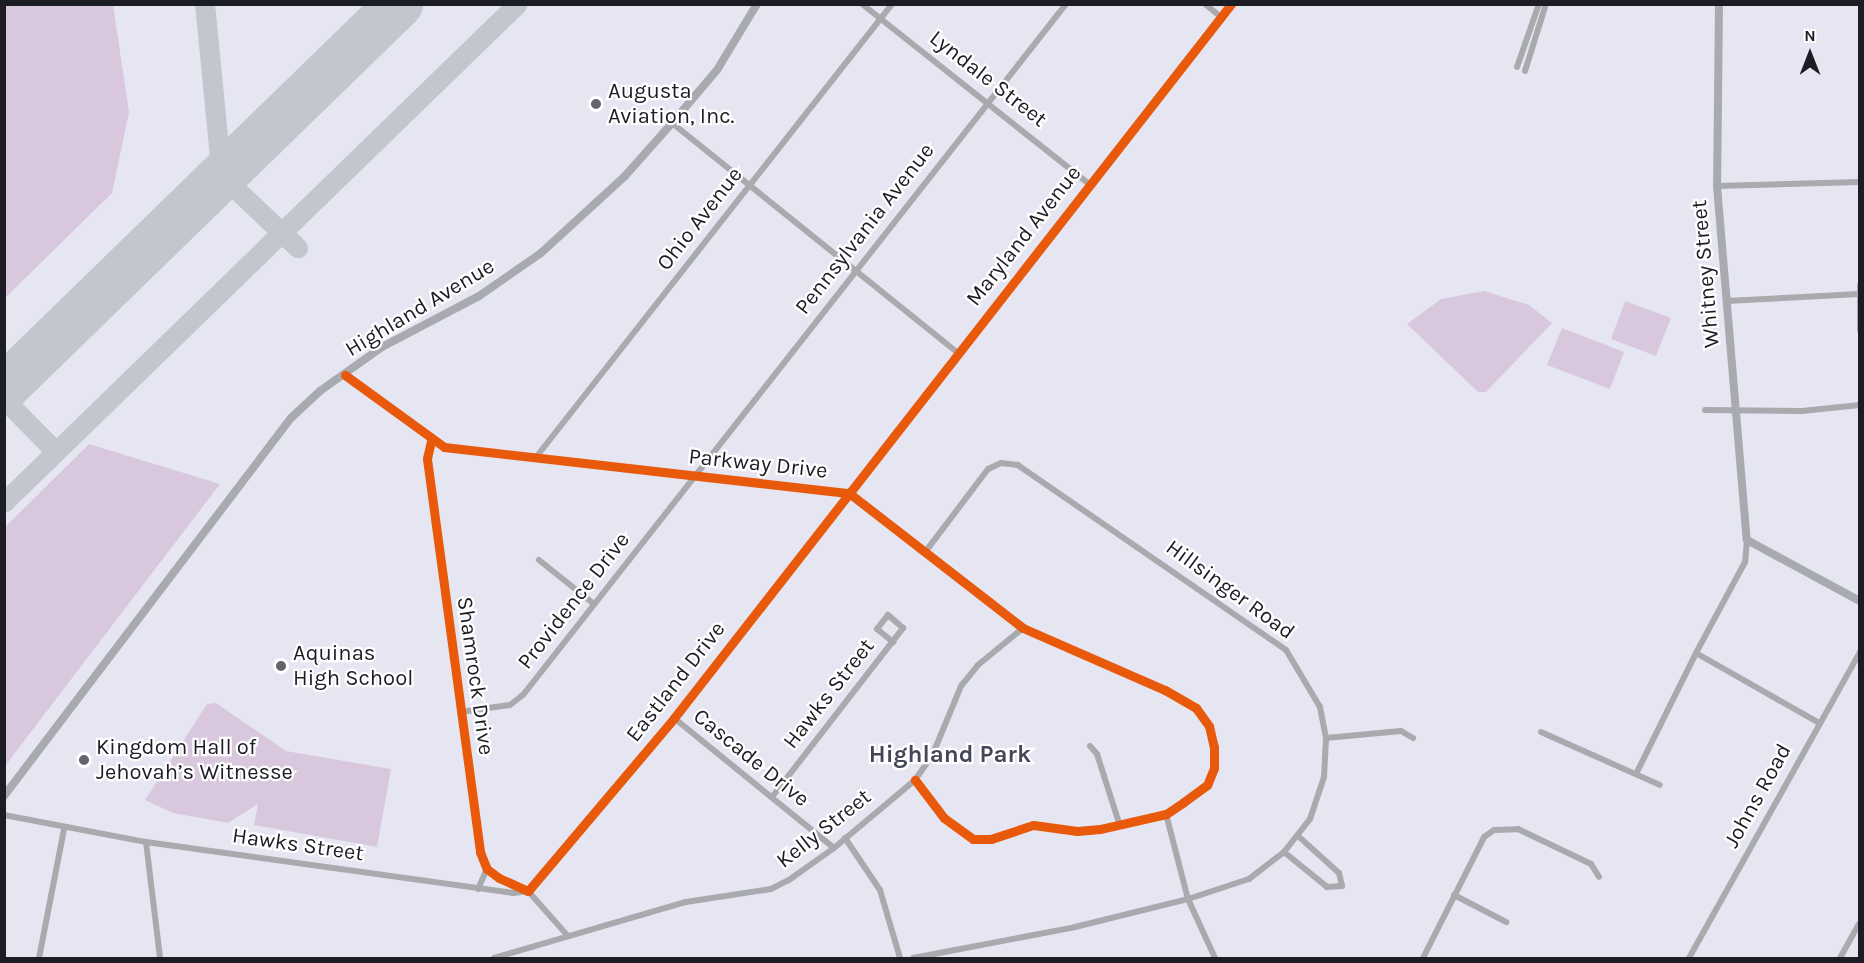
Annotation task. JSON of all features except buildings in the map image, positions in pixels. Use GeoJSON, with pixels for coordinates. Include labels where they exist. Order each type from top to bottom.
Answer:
{"type":"FeatureCollection","features":[{"type":"Feature","properties":{"kind":"main road","name":"Highland Avenue"},"geometry":{"type":"LineString","coordinates":[[4,796],[291,418],[382,347],[478,296],[541,253],[626,176],[672,123],[717,70],[757,4]]}},
{"type":"Feature","properties":{"kind":"main road","name":"Whitney Street"},"geometry":{"type":"LineString","coordinates":[[1719,4],[1717,186],[1747,540]]}},
{"type":"Feature","properties":{"kind":"main road"},"geometry":{"type":"LineString","coordinates":[[1747,540],[1860,601]]}},
{"type":"Feature","properties":{"kind":"street","name":"Lyndale Street"},"geometry":{"type":"LineString","coordinates":[[862,4],[989,102],[1089,184]]}},
{"type":"Feature","properties":{"kind":"street","name":"Ohio Avenue"},"geometry":{"type":"LineString","coordinates":[[537,456],[892,4]]}},
{"type":"Feature","properties":{"kind":"street","name":"Pennsylvania Avenue"},"geometry":{"type":"LineString","coordinates":[[694,477],[1066,4]]}},
{"type":"Feature","properties":{"kind":"street"},"geometry":{"type":"LineString","coordinates":[[1205,4],[1221,17]]}},
{"type":"Feature","properties":{"kind":"street","name":"Maryland Avenue"},"geometry":{"type":"LineString","coordinates":[[849,493],[1231,4]]}},
{"type":"Feature","properties":{"kind":"street"},"geometry":{"type":"LineString","coordinates":[[1517,67],[1539,4]]}},
{"type":"Feature","properties":{"kind":"street"},"geometry":{"type":"LineString","coordinates":[[1526,71],[1546,4]]}},
{"type":"Feature","properties":{"kind":"street"},"geometry":{"type":"LineString","coordinates":[[672,123],[748,187],[958,353]]}},
{"type":"Feature","properties":{"kind":"street"},"geometry":{"type":"LineString","coordinates":[[1717,186],[1860,182]]}},
{"type":"Feature","properties":{"kind":"street"},"geometry":{"type":"LineString","coordinates":[[1860,285],[1860,330]]}},
{"type":"Feature","properties":{"kind":"street"},"geometry":{"type":"LineString","coordinates":[[1727,301],[1859,294]]}},
{"type":"Feature","properties":{"kind":"street","name":"Parkway Drive"},"geometry":{"type":"LineString","coordinates":[[345,375],[431,441],[444,447],[849,493],[1023,628],[1165,690],[1196,708],[1209,726],[1214,768],[1207,786],[1166,814]]}},
{"type":"Feature","properties":{"kind":"street"},"geometry":{"type":"LineString","coordinates":[[1705,410],[1802,411],[1860,405]]}},
{"type":"Feature","properties":{"kind":"street","name":"Shamrock Drive"},"geometry":{"type":"LineString","coordinates":[[431,441],[427,459],[460,712],[480,852],[488,869]]}},
{"type":"Feature","properties":{"kind":"street","name":"Hillsinger Road"},"geometry":{"type":"LineString","coordinates":[[913,958],[1075,927],[1188,899],[1249,879],[1284,852],[1310,819],[1324,777],[1326,738],[1320,707],[1286,650],[1018,465],[1001,463],[988,469],[926,551]]}},
{"type":"Feature","properties":{"kind":"street","name":"Providence Drive"},"geometry":{"type":"LineString","coordinates":[[460,712],[510,705],[523,695],[694,477]]}},
{"type":"Feature","properties":{"kind":"street","name":"Eastland Drive"},"geometry":{"type":"LineString","coordinates":[[528,891],[674,718],[849,493]]}},
{"type":"Feature","properties":{"kind":"street"},"geometry":{"type":"LineString","coordinates":[[1636,774],[1696,653],[1745,562],[1747,540]]}},
{"type":"Feature","properties":{"kind":"street"},"geometry":{"type":"LineString","coordinates":[[539,560],[594,604]]}},
{"type":"Feature","properties":{"kind":"street","name":"Kelly Street"},"geometry":{"type":"LineString","coordinates":[[494,958],[686,902],[771,889],[834,848],[915,780],[932,756],[961,686],[978,665],[1023,628]]}},
{"type":"Feature","properties":{"kind":"street","name":"Hawks Street"},"geometry":{"type":"LineString","coordinates":[[772,797],[892,642]]}},
{"type":"Feature","properties":{"kind":"street","name":"Johns Road"},"geometry":{"type":"LineString","coordinates":[[1689,958],[1860,652]]}},
{"type":"Feature","properties":{"kind":"street"},"geometry":{"type":"LineString","coordinates":[[1696,653],[1819,723]]}},
{"type":"Feature","properties":{"kind":"street","name":"Cascade Drive"},"geometry":{"type":"LineString","coordinates":[[674,718],[834,848]]}},
{"type":"Feature","properties":{"kind":"street"},"geometry":{"type":"LineString","coordinates":[[1326,738],[1401,731],[1413,738]]}},
{"type":"Feature","properties":{"kind":"street"},"geometry":{"type":"LineString","coordinates":[[1541,732],[1660,785]]}},
{"type":"Feature","properties":{"kind":"street"},"geometry":{"type":"LineString","coordinates":[[1090,746],[1097,754],[1119,823]]}},
{"type":"Feature","properties":{"kind":"street"},"geometry":{"type":"LineString","coordinates":[[915,780],[944,818],[973,839],[991,840],[1033,825],[1077,831],[1166,814],[1188,899],[1215,958]]}},
{"type":"Feature","properties":{"kind":"street","name":"Hawks Street"},"geometry":{"type":"LineString","coordinates":[[4,815],[64,829],[146,842],[478,889],[513,893],[528,891]]}},
{"type":"Feature","properties":{"kind":"street"},"geometry":{"type":"LineString","coordinates":[[1423,958],[1484,837],[1507,828],[1591,864],[1599,877]]}},
{"type":"Feature","properties":{"kind":"street"},"geometry":{"type":"LineString","coordinates":[[39,958],[64,829]]}},
{"type":"Feature","properties":{"kind":"street"},"geometry":{"type":"LineString","coordinates":[[1284,852],[1327,887],[1342,886],[1339,873],[1298,837]]}},
{"type":"Feature","properties":{"kind":"street"},"geometry":{"type":"LineString","coordinates":[[845,838],[880,890],[900,958]]}},
{"type":"Feature","properties":{"kind":"street"},"geometry":{"type":"LineString","coordinates":[[146,842],[160,958]]}},
{"type":"Feature","properties":{"kind":"street"},"geometry":{"type":"LineString","coordinates":[[478,889],[488,869],[528,891],[568,936]]}},
{"type":"Feature","properties":{"kind":"street"},"geometry":{"type":"LineString","coordinates":[[1454,895],[1506,922]]}},
{"type":"Feature","properties":{"kind":"street"},"geometry":{"type":"LineString","coordinates":[[1840,958],[1860,924]]}},
{"type":"Feature","properties":{"kind":"shaded area"},"geometry":{"type":"Polygon","coordinates":[[[5,4],[113,5],[129,112],[112,193],[5,298],[5,4]]]}},
{"type":"Feature","properties":{"kind":"shaded area"},"geometry":{"type":"Polygon","coordinates":[[[1484,291],[1529,305],[1552,323],[1486,392],[1478,392],[1407,324],[1441,299],[1484,291]]]}},
{"type":"Feature","properties":{"kind":"shaded area"},"geometry":{"type":"Polygon","coordinates":[[[1625,301],[1671,318],[1656,356],[1611,339],[1625,301]]]}},
{"type":"Feature","properties":{"kind":"shaded area"},"geometry":{"type":"Polygon","coordinates":[[[1562,328],[1624,352],[1610,389],[1547,365],[1562,328]]]}},
{"type":"Feature","properties":{"kind":"shaded area"},"geometry":{"type":"Polygon","coordinates":[[[89,444],[220,484],[5,766],[5,527],[89,444]]]}},
{"type":"Feature","properties":{"kind":"shaded area"},"geometry":{"type":"Polygon","coordinates":[[[216,703],[286,751],[391,769],[377,847],[254,825],[258,804],[228,823],[173,813],[145,800],[207,704],[216,703]]]}},
{"type":"Feature","properties":{"kind":"taxiway"},"geometry":{"type":"LineString","coordinates":[[205,4],[222,176],[298,248]]}},
{"type":"Feature","properties":{"kind":"taxiway"},"geometry":{"type":"LineString","coordinates":[[4,503],[518,4]]}},
{"type":"Feature","properties":{"kind":"taxiway"},"geometry":{"type":"LineString","coordinates":[[4,399],[56,452]]}},
{"type":"Feature","properties":{"kind":"runway"},"geometry":{"type":"LineString","coordinates":[[4,388],[399,4]]}},
{"type":"Feature","properties":{"kind":"cycle path"},"geometry":{"type":"LineString","coordinates":[[431,441],[427,459],[480,852],[487,869],[499,878],[528,891],[674,718],[1231,4]]}},
{"type":"Feature","properties":{"kind":"cycle path"},"geometry":{"type":"LineString","coordinates":[[345,375],[444,447],[849,493],[1023,628],[1165,690],[1196,708],[1209,726],[1214,747],[1214,768],[1207,785],[1184,802],[1166,814],[1100,829],[1077,831],[1033,825],[991,839],[973,839],[944,818],[915,780]]}},
{"type":"Feature","properties":{"kind":"place","name":"Augusta Aviation, Inc."},"geometry":{"type":"Point","coordinates":[596,104]}},
{"type":"Feature","properties":{"kind":"place","name":"Aquinas High School"},"geometry":{"type":"Point","coordinates":[281,666]}},
{"type":"Feature","properties":{"kind":"place","name":"Kingdom Hall of Jehovah’s Witnesse"},"geometry":{"type":"Point","coordinates":[84,760]}},
{"type":"Feature","properties":{"kind":"district","name":"Highland Park"},"geometry":{"type":"Point","coordinates":[950,755]}}]}
